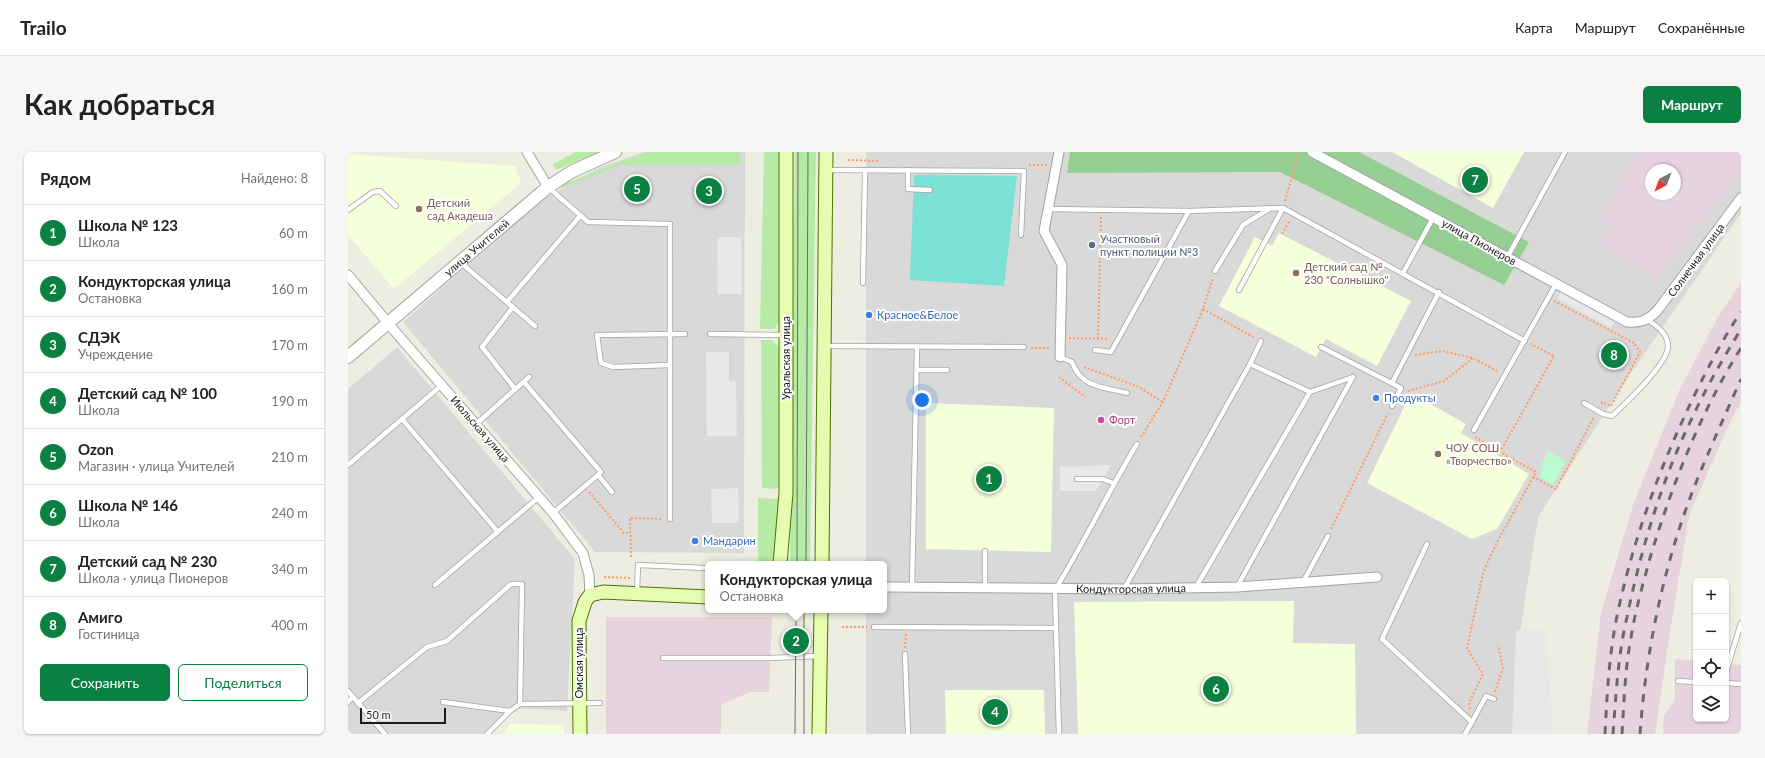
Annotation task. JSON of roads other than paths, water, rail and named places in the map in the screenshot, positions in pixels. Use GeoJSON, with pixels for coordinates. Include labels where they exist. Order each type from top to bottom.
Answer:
{"type":"FeatureCollection","features":[{"type":"Feature","properties":{"kind":"main road","name":"Уральская улица"},"geometry":{"type":"LineString","coordinates":[[780,561],[786,493],[786,152]]}},
{"type":"Feature","properties":{"kind":"main road"},"geometry":{"type":"LineString","coordinates":[[822,561],[826,152]]}},
{"type":"Feature","properties":{"kind":"main road"},"geometry":{"type":"LineString","coordinates":[[590,595],[603,592],[637,595],[705,597]]}},
{"type":"Feature","properties":{"kind":"main road","name":"Омская улица"},"geometry":{"type":"LineString","coordinates":[[580,734],[579,621],[585,602],[590,595]]}},
{"type":"Feature","properties":{"kind":"main road"},"geometry":{"type":"LineString","coordinates":[[819,734],[821,613]]}},
{"type":"Feature","properties":{"kind":"street"},"geometry":{"type":"LineString","coordinates":[[527,152],[548,187]]}},
{"type":"Feature","properties":{"kind":"street","name":"улица Учителей"},"geometry":{"type":"LineString","coordinates":[[348,357],[548,187],[570,172],[615,152]]}},
{"type":"Feature","properties":{"kind":"street"},"geometry":{"type":"LineString","coordinates":[[1059,152],[1044,231],[1062,265],[1060,357]]}},
{"type":"Feature","properties":{"kind":"street","name":"улица Пионеров"},"geometry":{"type":"LineString","coordinates":[[1312,152],[1627,322],[1637,323],[1648,320]]}},
{"type":"Feature","properties":{"kind":"street","name":"Солнечная улица"},"geometry":{"type":"LineString","coordinates":[[1648,320],[1671,294],[1741,198]]}},
{"type":"Feature","properties":{"kind":"street","name":"Июльская улица"},"geometry":{"type":"LineString","coordinates":[[348,275],[553,513],[583,553],[590,575],[590,595]]}},
{"type":"Feature","properties":{"kind":"street","name":"Кондукторская улица"},"geometry":{"type":"LineString","coordinates":[[887,587],[1055,590],[1124,589],[1237,586],[1377,577]]}},
{"type":"Feature","properties":{"kind":"lane"},"geometry":{"type":"LineString","coordinates":[[1507,258],[1565,152]]}},
{"type":"Feature","properties":{"kind":"lane"},"geometry":{"type":"LineString","coordinates":[[826,170],[1024,170],[1021,235]]}},
{"type":"Feature","properties":{"kind":"lane"},"geometry":{"type":"LineString","coordinates":[[863,282],[865,170]]}},
{"type":"Feature","properties":{"kind":"lane"},"geometry":{"type":"LineString","coordinates":[[908,170],[908,189],[930,190]]}},
{"type":"Feature","properties":{"kind":"lane"},"geometry":{"type":"LineString","coordinates":[[548,187],[588,222],[670,224],[670,519]]}},
{"type":"Feature","properties":{"kind":"lane"},"geometry":{"type":"LineString","coordinates":[[348,210],[373,192],[380,191],[396,206]]}},
{"type":"Feature","properties":{"kind":"lane"},"geometry":{"type":"LineString","coordinates":[[1215,271],[1243,225],[1271,208]]}},
{"type":"Feature","properties":{"kind":"lane"},"geometry":{"type":"LineString","coordinates":[[1049,209],[1189,211],[1283,208],[1439,292],[1525,341]]}},
{"type":"Feature","properties":{"kind":"lane"},"geometry":{"type":"LineString","coordinates":[[1239,290],[1283,208]]}},
{"type":"Feature","properties":{"kind":"lane"},"geometry":{"type":"LineString","coordinates":[[1095,350],[1111,352],[1189,211]]}},
{"type":"Feature","properties":{"kind":"lane"},"geometry":{"type":"LineString","coordinates":[[507,302],[580,216]]}},
{"type":"Feature","properties":{"kind":"lane"},"geometry":{"type":"LineString","coordinates":[[1403,273],[1433,218]]}},
{"type":"Feature","properties":{"kind":"lane"},"geometry":{"type":"LineString","coordinates":[[460,262],[535,326]]}},
{"type":"Feature","properties":{"kind":"lane"},"geometry":{"type":"LineString","coordinates":[[1474,430],[1556,284]]}},
{"type":"Feature","properties":{"kind":"lane"},"geometry":{"type":"LineString","coordinates":[[1392,382],[1439,292]]}},
{"type":"Feature","properties":{"kind":"lane"},"geometry":{"type":"LineString","coordinates":[[513,307],[482,347],[515,389]]}},
{"type":"Feature","properties":{"kind":"lane"},"geometry":{"type":"LineString","coordinates":[[1584,403],[1603,414],[1612,416],[1630,400],[1656,370],[1666,354],[1668,346],[1667,339],[1661,330],[1648,320]]}},
{"type":"Feature","properties":{"kind":"lane"},"geometry":{"type":"LineString","coordinates":[[670,365],[613,367],[601,363],[596,335],[685,334]]}},
{"type":"Feature","properties":{"kind":"lane"},"geometry":{"type":"LineString","coordinates":[[710,334],[786,335]]}},
{"type":"Feature","properties":{"kind":"lane"},"geometry":{"type":"LineString","coordinates":[[1124,589],[1250,364],[1261,341]]}},
{"type":"Feature","properties":{"kind":"lane"},"geometry":{"type":"LineString","coordinates":[[823,346],[1024,348]]}},
{"type":"Feature","properties":{"kind":"lane"},"geometry":{"type":"LineString","coordinates":[[912,588],[917,347]]}},
{"type":"Feature","properties":{"kind":"lane"},"geometry":{"type":"LineString","coordinates":[[1321,347],[1392,382],[1401,388],[1392,406]]}},
{"type":"Feature","properties":{"kind":"lane"},"geometry":{"type":"LineString","coordinates":[[1060,357],[1072,362],[1075,371],[1086,383],[1127,393]]}},
{"type":"Feature","properties":{"kind":"lane"},"geometry":{"type":"LineString","coordinates":[[1250,364],[1310,392]]}},
{"type":"Feature","properties":{"kind":"lane"},"geometry":{"type":"LineString","coordinates":[[917,370],[946,370]]}},
{"type":"Feature","properties":{"kind":"lane"},"geometry":{"type":"LineString","coordinates":[[476,424],[529,377]]}},
{"type":"Feature","properties":{"kind":"lane"},"geometry":{"type":"LineString","coordinates":[[1196,587],[1310,392],[1353,377],[1237,586]]}},
{"type":"Feature","properties":{"kind":"lane"},"geometry":{"type":"LineString","coordinates":[[524,382],[601,472],[553,513]]}},
{"type":"Feature","properties":{"kind":"lane"},"geometry":{"type":"LineString","coordinates":[[348,465],[442,385]]}},
{"type":"Feature","properties":{"kind":"lane"},"geometry":{"type":"LineString","coordinates":[[402,419],[498,532]]}},
{"type":"Feature","properties":{"kind":"lane"},"geometry":{"type":"LineString","coordinates":[[1059,734],[1055,590],[1113,483],[1137,444]]}},
{"type":"Feature","properties":{"kind":"lane"},"geometry":{"type":"LineString","coordinates":[[598,475],[612,492]]}},
{"type":"Feature","properties":{"kind":"lane"},"geometry":{"type":"LineString","coordinates":[[1077,479],[1103,479],[1113,483]]}},
{"type":"Feature","properties":{"kind":"lane"},"geometry":{"type":"LineString","coordinates":[[435,585],[539,497]]}},
{"type":"Feature","properties":{"kind":"lane"},"geometry":{"type":"LineString","coordinates":[[1303,582],[1328,536]]}},
{"type":"Feature","properties":{"kind":"lane"},"geometry":{"type":"LineString","coordinates":[[1427,544],[1382,639],[1472,722]]}},
{"type":"Feature","properties":{"kind":"lane"},"geometry":{"type":"LineString","coordinates":[[985,551],[985,589]]}},
{"type":"Feature","properties":{"kind":"lane"},"geometry":{"type":"LineString","coordinates":[[637,595],[638,565],[704,568]]}},
{"type":"Feature","properties":{"kind":"lane"},"geometry":{"type":"LineString","coordinates":[[358,703],[427,647],[447,641],[511,584],[522,584],[520,704]]}},
{"type":"Feature","properties":{"kind":"lane"},"geometry":{"type":"LineString","coordinates":[[1729,662],[1741,623]]}},
{"type":"Feature","properties":{"kind":"lane"},"geometry":{"type":"LineString","coordinates":[[874,627],[1056,628]]}},
{"type":"Feature","properties":{"kind":"lane"},"geometry":{"type":"LineString","coordinates":[[905,654],[908,734]]}},
{"type":"Feature","properties":{"kind":"lane"},"geometry":{"type":"LineString","coordinates":[[663,658],[770,658],[820,656]]}},
{"type":"Feature","properties":{"kind":"lane"},"geometry":{"type":"LineString","coordinates":[[1678,681],[1693,682]]}},
{"type":"Feature","properties":{"kind":"lane"},"geometry":{"type":"LineString","coordinates":[[1729,683],[1741,684]]}},
{"type":"Feature","properties":{"kind":"lane"},"geometry":{"type":"LineString","coordinates":[[348,691],[385,734]]}},
{"type":"Feature","properties":{"kind":"lane"},"geometry":{"type":"LineString","coordinates":[[1465,734],[1486,696],[1494,699]]}},
{"type":"Feature","properties":{"kind":"lane"},"geometry":{"type":"LineString","coordinates":[[348,702],[353,697]]}},
{"type":"Feature","properties":{"kind":"lane"},"geometry":{"type":"LineString","coordinates":[[442,702],[510,711]]}},
{"type":"Feature","properties":{"kind":"lane"},"geometry":{"type":"LineString","coordinates":[[486,734],[510,711],[520,704],[570,704],[580,702],[600,703]]}},
{"type":"Feature","properties":{"kind":"tram line"},"geometry":{"type":"LineString","coordinates":[[797,561],[798,152]]}},
{"type":"Feature","properties":{"kind":"tram line"},"geometry":{"type":"LineString","coordinates":[[806,561],[808,152]]}},
{"type":"Feature","properties":{"kind":"tram line"},"geometry":{"type":"LineString","coordinates":[[795,734],[796,613]]}},
{"type":"Feature","properties":{"kind":"tram line"},"geometry":{"type":"LineString","coordinates":[[804,613],[804,734]]}},
{"type":"Feature","properties":{"kind":"railway"},"geometry":{"type":"LineString","coordinates":[[1605,734],[1614,631],[1631,559],[1649,502],[1671,447],[1695,394],[1716,352],[1741,312]]}},
{"type":"Feature","properties":{"kind":"railway"},"geometry":{"type":"LineString","coordinates":[[1613,734],[1621,646],[1639,566],[1662,489],[1693,416],[1741,329]]}},
{"type":"Feature","properties":{"kind":"railway"},"geometry":{"type":"LineString","coordinates":[[1622,734],[1627,662],[1637,608],[1650,558],[1688,450],[1713,398],[1741,348]]}},
{"type":"Feature","properties":{"kind":"railway"},"geometry":{"type":"LineString","coordinates":[[1640,734],[1652,637],[1666,572],[1675,541],[1697,480],[1741,379]]}},
{"type":"Feature","properties":{"kind":"place","name":"Детский сад № 230"},"geometry":{"type":"Point","coordinates":[1475,180]}},
{"type":"Feature","properties":{"kind":"place","name":"Ozon"},"geometry":{"type":"Point","coordinates":[637,189]}},
{"type":"Feature","properties":{"kind":"place","name":"СДЭК"},"geometry":{"type":"Point","coordinates":[709,191]}},
{"type":"Feature","properties":{"kind":"place","name":"Детский сад Акадеша"},"geometry":{"type":"Point","coordinates":[419,209]}},
{"type":"Feature","properties":{"kind":"place","name":"Участковый пункт полиции №3"},"geometry":{"type":"Point","coordinates":[1092,245]}},
{"type":"Feature","properties":{"kind":"place","name":"Детский сад № 230 \"Солнышко\""},"geometry":{"type":"Point","coordinates":[1296,273]}},
{"type":"Feature","properties":{"kind":"place","name":"Красное&Белое"},"geometry":{"type":"Point","coordinates":[869,315]}},
{"type":"Feature","properties":{"kind":"place","name":"Амиго"},"geometry":{"type":"Point","coordinates":[1614,355]}},
{"type":"Feature","properties":{"kind":"place","name":"Продукты"},"geometry":{"type":"Point","coordinates":[1376,398]}},
{"type":"Feature","properties":{"kind":"place","name":"Форт"},"geometry":{"type":"Point","coordinates":[1101,420]}},
{"type":"Feature","properties":{"kind":"place","name":"ЧОУ СОШ «Творчество»"},"geometry":{"type":"Point","coordinates":[1438,454]}},
{"type":"Feature","properties":{"kind":"place","name":"Школа № 123"},"geometry":{"type":"Point","coordinates":[989,479]}},
{"type":"Feature","properties":{"kind":"place","name":"Мандарин"},"geometry":{"type":"Point","coordinates":[695,541]}},
{"type":"Feature","properties":{"kind":"place","name":"Кондукторская улица"},"geometry":{"type":"Point","coordinates":[796,641]}},
{"type":"Feature","properties":{"kind":"place","name":"Школа № 146"},"geometry":{"type":"Point","coordinates":[1216,689]}},
{"type":"Feature","properties":{"kind":"place","name":"Детский сад № 100"},"geometry":{"type":"Point","coordinates":[995,712]}}]}
